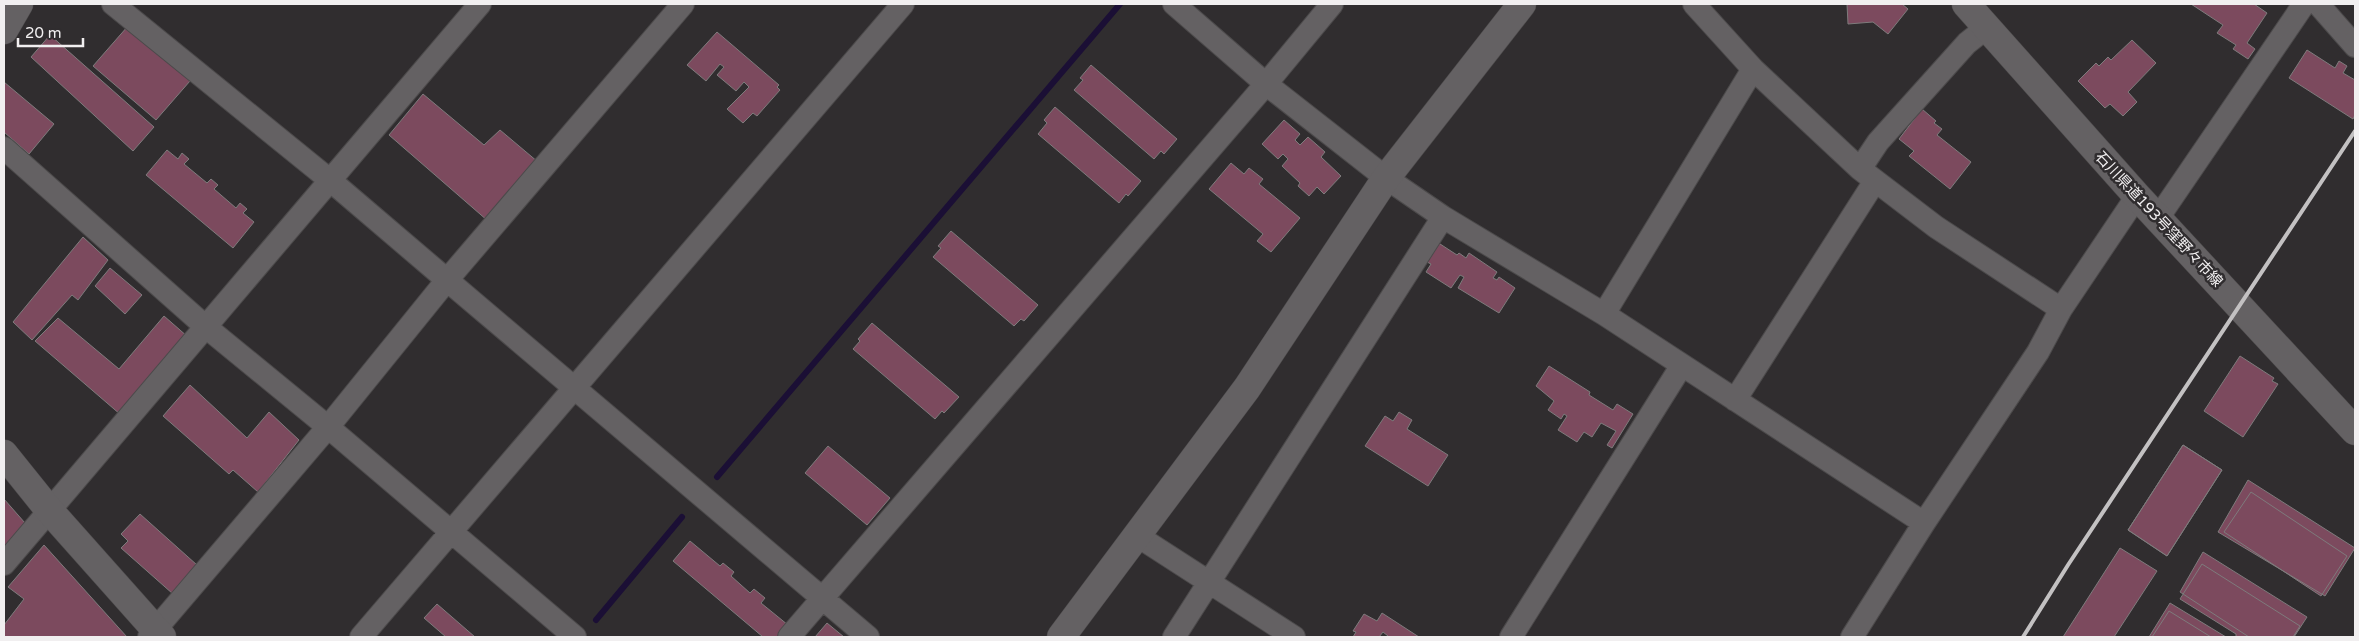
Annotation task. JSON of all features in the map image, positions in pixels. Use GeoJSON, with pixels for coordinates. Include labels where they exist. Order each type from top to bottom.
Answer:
{"type":"FeatureCollection","features":[{"type":"Feature","properties":{"kind":"street"},"geometry":{"type":"LineString","coordinates":[[4,30],[19,4]]}},
{"type":"Feature","properties":{"kind":"street"},"geometry":{"type":"LineString","coordinates":[[113,4],[332,181],[573,389],[868,637]]}},
{"type":"Feature","properties":{"kind":"street"},"geometry":{"type":"LineString","coordinates":[[4,564],[332,181],[480,4]]}},
{"type":"Feature","properties":{"kind":"street"},"geometry":{"type":"LineString","coordinates":[[4,454],[155,635],[447,280],[683,4]]}},
{"type":"Feature","properties":{"kind":"street"},"geometry":{"type":"LineString","coordinates":[[361,637],[903,4]]}},
{"type":"Feature","properties":{"kind":"street"},"geometry":{"type":"LineString","coordinates":[[1174,4],[1266,84],[1386,178],[1443,218],[1604,314],[1924,523]]}},
{"type":"Feature","properties":{"kind":"street"},"geometry":{"type":"LineString","coordinates":[[789,637],[1266,84],[1332,4]]}},
{"type":"Feature","properties":{"kind":"street"},"geometry":{"type":"LineString","coordinates":[[1061,637],[1247,388],[1386,178],[1522,4]]}},
{"type":"Feature","properties":{"kind":"street"},"geometry":{"type":"LineString","coordinates":[[1694,4],[1753,69],[1868,175],[1936,227],[2061,309]]}},
{"type":"Feature","properties":{"kind":"street"},"geometry":{"type":"LineString","coordinates":[[2158,218],[2304,4]]}},
{"type":"Feature","properties":{"kind":"street"},"geometry":{"type":"LineString","coordinates":[[2318,4],[2355,46]]}},
{"type":"Feature","properties":{"kind":"street"},"geometry":{"type":"LineString","coordinates":[[1735,400],[1868,175],[1878,142],[1967,43],[1978,12]]}},
{"type":"Feature","properties":{"kind":"street","name":"石川県道193号窪野々市線"},"geometry":{"type":"LineString","coordinates":[[1978,12],[2137,196],[2355,431]]}},
{"type":"Feature","properties":{"kind":"street"},"geometry":{"type":"LineString","coordinates":[[1604,314],[1753,69]]}},
{"type":"Feature","properties":{"kind":"street"},"geometry":{"type":"LineString","coordinates":[[4,148],[206,327],[328,427],[575,637]]}},
{"type":"Feature","properties":{"kind":"street"},"geometry":{"type":"LineString","coordinates":[[1852,637],[1924,523],[2038,352],[2061,309],[2137,196]]}},
{"type":"Feature","properties":{"kind":"street"},"geometry":{"type":"LineString","coordinates":[[1174,637],[1443,218]]}},
{"type":"Feature","properties":{"kind":"street"},"geometry":{"type":"LineString","coordinates":[[1511,637],[1682,366]]}},
{"type":"Feature","properties":{"kind":"street"},"geometry":{"type":"LineString","coordinates":[[1136,535],[1294,637]]}},
{"type":"Feature","properties":{"kind":"building"},"geometry":{"type":"Polygon","coordinates":[[[1847,4],[1902,4],[1908,9],[1888,34],[1873,22],[1848,24],[1847,4]]]}},
{"type":"Feature","properties":{"kind":"building"},"geometry":{"type":"Polygon","coordinates":[[[2191,4],[2254,4],[2267,13],[2247,43],[2255,49],[2248,59],[2233,49],[2236,45],[2217,33],[2223,25],[2191,4]]]}},
{"type":"Feature","properties":{"kind":"building"},"geometry":{"type":"Polygon","coordinates":[[[128,26],[190,81],[156,120],[93,66],[128,26]]]}},
{"type":"Feature","properties":{"kind":"building"},"geometry":{"type":"Polygon","coordinates":[[[717,32],[779,85],[777,87],[780,90],[757,116],[753,113],[743,123],[727,109],[749,87],[744,82],[736,91],[717,75],[724,67],[720,64],[706,81],[687,65],[717,32]]]}},
{"type":"Feature","properties":{"kind":"building"},"geometry":{"type":"Polygon","coordinates":[[[50,35],[154,127],[133,151],[31,57],[50,35]]]}},
{"type":"Feature","properties":{"kind":"building"},"geometry":{"type":"Polygon","coordinates":[[[2132,40],[2156,63],[2128,92],[2137,102],[2123,116],[2110,104],[2105,108],[2078,81],[2096,63],[2099,66],[2108,57],[2111,60],[2132,40]]]}},
{"type":"Feature","properties":{"kind":"building"},"geometry":{"type":"Polygon","coordinates":[[[2307,50],[2335,68],[2339,61],[2347,66],[2343,73],[2355,80],[2355,115],[2353,119],[2289,78],[2307,50]]]}},
{"type":"Feature","properties":{"kind":"building"},"geometry":{"type":"Polygon","coordinates":[[[1091,65],[1177,139],[1164,154],[1161,151],[1154,159],[1074,90],[1083,80],[1080,78],[1091,65]]]}},
{"type":"Feature","properties":{"kind":"building"},"geometry":{"type":"Polygon","coordinates":[[[4,82],[54,124],[29,154],[4,132],[4,82]]]}},
{"type":"Feature","properties":{"kind":"building"},"geometry":{"type":"Polygon","coordinates":[[[423,94],[484,145],[500,130],[538,162],[488,221],[389,135],[423,94]]]}},
{"type":"Feature","properties":{"kind":"building"},"geometry":{"type":"Polygon","coordinates":[[[1055,107],[1141,181],[1119,203],[1038,134],[1047,123],[1044,120],[1055,107]]]}},
{"type":"Feature","properties":{"kind":"building"},"geometry":{"type":"Polygon","coordinates":[[[1922,109],[1942,129],[1937,135],[1971,162],[1950,189],[1909,156],[1914,151],[1899,139],[1922,109]]]}},
{"type":"Feature","properties":{"kind":"building"},"geometry":{"type":"Polygon","coordinates":[[[1284,120],[1300,134],[1295,140],[1300,145],[1308,137],[1325,152],[1321,157],[1341,176],[1324,194],[1317,187],[1309,196],[1298,186],[1300,183],[1282,166],[1288,159],[1283,154],[1278,159],[1262,144],[1284,120]]]}},
{"type":"Feature","properties":{"kind":"building"},"geometry":{"type":"Polygon","coordinates":[[[167,150],[178,159],[182,153],[189,159],[184,164],[207,183],[211,179],[218,185],[214,189],[236,208],[240,203],[247,209],[243,213],[254,222],[233,248],[146,175],[167,150]]]}},
{"type":"Feature","properties":{"kind":"building"},"geometry":{"type":"Polygon","coordinates":[[[1231,163],[1244,174],[1249,168],[1263,179],[1259,184],[1300,218],[1271,252],[1257,241],[1263,234],[1209,189],[1231,163]]]}},
{"type":"Feature","properties":{"kind":"building"},"geometry":{"type":"Polygon","coordinates":[[[951,231],[1038,305],[1024,321],[1021,319],[1014,326],[933,257],[941,248],[938,246],[951,231]]]}},
{"type":"Feature","properties":{"kind":"building"},"geometry":{"type":"Polygon","coordinates":[[[83,237],[108,260],[78,300],[72,295],[32,340],[13,322],[83,237]]]}},
{"type":"Feature","properties":{"kind":"building"},"geometry":{"type":"Polygon","coordinates":[[[1437,242],[1457,255],[1459,253],[1466,258],[1469,253],[1497,272],[1493,278],[1497,280],[1499,277],[1515,288],[1499,313],[1458,288],[1464,277],[1460,275],[1451,288],[1426,272],[1431,264],[1425,261],[1437,242]]]}},
{"type":"Feature","properties":{"kind":"building"},"geometry":{"type":"Polygon","coordinates":[[[110,268],[142,295],[125,314],[95,286],[110,268]]]}},
{"type":"Feature","properties":{"kind":"building"},"geometry":{"type":"Polygon","coordinates":[[[164,316],[188,337],[121,415],[35,341],[58,318],[119,369],[164,316]]]}},
{"type":"Feature","properties":{"kind":"building"},"geometry":{"type":"Polygon","coordinates":[[[872,323],[959,397],[944,413],[942,411],[935,419],[853,349],[860,341],[858,339],[872,323]]]}},
{"type":"Feature","properties":{"kind":"building"},"geometry":{"type":"Polygon","coordinates":[[[2240,356],[2274,378],[2272,381],[2278,384],[2243,437],[2204,411],[2240,356]]]}},
{"type":"Feature","properties":{"kind":"building"},"geometry":{"type":"Polygon","coordinates":[[[1549,366],[1590,392],[1589,395],[1613,410],[1617,404],[1633,414],[1612,448],[1607,445],[1616,431],[1601,423],[1592,437],[1584,432],[1577,442],[1558,430],[1567,416],[1564,414],[1561,419],[1548,410],[1554,401],[1536,386],[1549,366]]]}},
{"type":"Feature","properties":{"kind":"building"},"geometry":{"type":"Polygon","coordinates":[[[190,385],[247,438],[269,412],[299,440],[258,492],[233,470],[229,474],[163,416],[190,385]]]}},
{"type":"Feature","properties":{"kind":"building"},"geometry":{"type":"Polygon","coordinates":[[[1399,412],[1412,420],[1407,429],[1448,455],[1428,486],[1365,446],[1385,416],[1393,421],[1399,412]]]}},
{"type":"Feature","properties":{"kind":"building"},"geometry":{"type":"Polygon","coordinates":[[[2183,445],[2222,470],[2167,556],[2128,530],[2183,445]]]}},
{"type":"Feature","properties":{"kind":"building"},"geometry":{"type":"Polygon","coordinates":[[[2183,445],[2222,470],[2167,556],[2128,530],[2183,445]]]}},
{"type":"Feature","properties":{"kind":"building"},"geometry":{"type":"Polygon","coordinates":[[[828,446],[890,498],[867,525],[805,473],[828,446]]]}},
{"type":"Feature","properties":{"kind":"building"},"geometry":{"type":"Polygon","coordinates":[[[2248,480],[2355,548],[2325,596],[2218,532],[2248,480]]]}},
{"type":"Feature","properties":{"kind":"building"},"geometry":{"type":"Polygon","coordinates":[[[2251,492],[2347,556],[2321,596],[2224,532],[2251,492]]]}},
{"type":"Feature","properties":{"kind":"building"},"geometry":{"type":"Polygon","coordinates":[[[4,499],[25,523],[4,548],[4,499]]]}},
{"type":"Feature","properties":{"kind":"building"},"geometry":{"type":"Polygon","coordinates":[[[140,514],[197,565],[173,594],[121,548],[128,541],[121,534],[140,514]]]}},
{"type":"Feature","properties":{"kind":"building"},"geometry":{"type":"Polygon","coordinates":[[[690,541],[720,566],[723,563],[734,572],[731,576],[750,593],[754,589],[765,598],[761,603],[788,625],[778,637],[763,637],[673,561],[690,541]]]}},
{"type":"Feature","properties":{"kind":"building"},"geometry":{"type":"Polygon","coordinates":[[[44,545],[127,637],[4,637],[4,625],[24,599],[8,587],[44,545]]]}},
{"type":"Feature","properties":{"kind":"building"},"geometry":{"type":"Polygon","coordinates":[[[2120,548],[2157,571],[2114,637],[2063,637],[2120,548]]]}},
{"type":"Feature","properties":{"kind":"building"},"geometry":{"type":"Polygon","coordinates":[[[2203,552],[2307,617],[2294,637],[2249,637],[2180,592],[2203,552]]]}},
{"type":"Feature","properties":{"kind":"building"},"geometry":{"type":"Polygon","coordinates":[[[2202,564],[2300,626],[2293,637],[2236,637],[2236,634],[2180,599],[2202,564]]]}},
{"type":"Feature","properties":{"kind":"building"},"geometry":{"type":"Polygon","coordinates":[[[2170,603],[2226,637],[2149,637],[2170,603]]]}},
{"type":"Feature","properties":{"kind":"building"},"geometry":{"type":"Polygon","coordinates":[[[437,604],[475,637],[446,637],[424,618],[437,604]]]}},
{"type":"Feature","properties":{"kind":"building"},"geometry":{"type":"Polygon","coordinates":[[[2169,611],[2211,637],[2152,637],[2169,611]]]}},
{"type":"Feature","properties":{"kind":"building"},"geometry":{"type":"Polygon","coordinates":[[[1382,613],[1419,637],[1387,637],[1383,632],[1379,637],[1353,637],[1356,632],[1353,631],[1364,614],[1377,621],[1382,613]]]}},
{"type":"Feature","properties":{"kind":"building"},"geometry":{"type":"Polygon","coordinates":[[[827,623],[844,637],[815,637],[827,623]]]}},
{"type":"Feature","properties":{"kind":"waterway"},"geometry":{"type":"LineString","coordinates":[[717,477],[1120,4]]}},
{"type":"Feature","properties":{"kind":"waterway"},"geometry":{"type":"LineString","coordinates":[[596,620],[682,517]]}},
{"type":"Feature","properties":{"kind":"railway"},"geometry":{"type":"LineString","coordinates":[[2023,637],[2068,565],[2355,131]]}}]}
